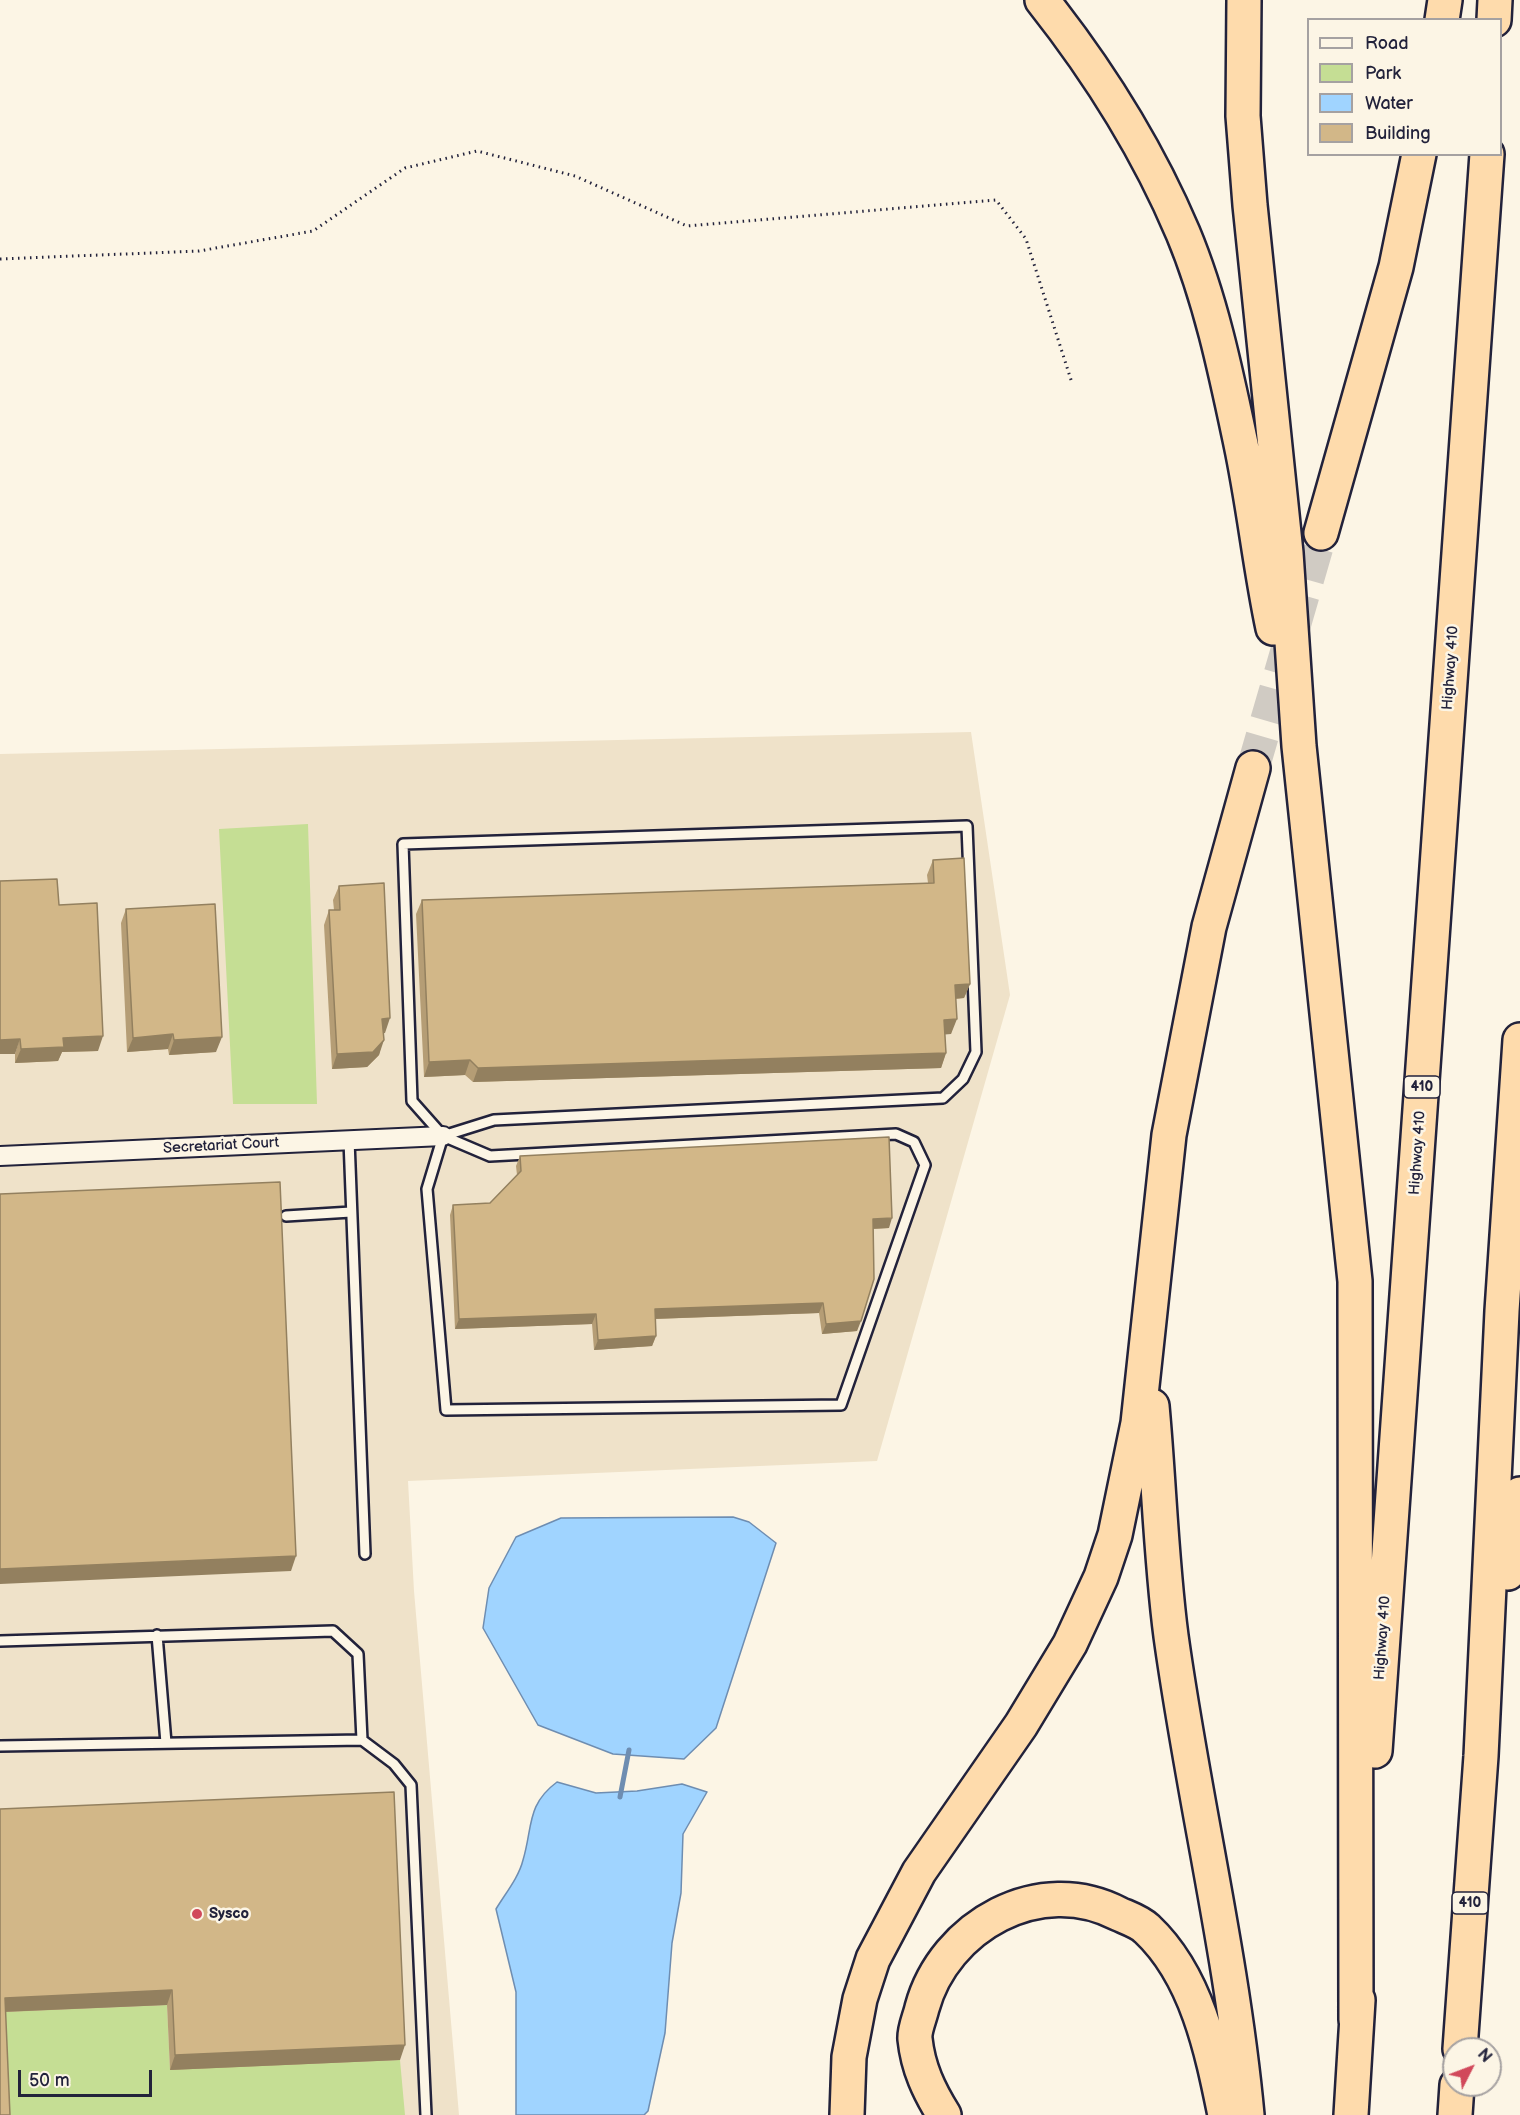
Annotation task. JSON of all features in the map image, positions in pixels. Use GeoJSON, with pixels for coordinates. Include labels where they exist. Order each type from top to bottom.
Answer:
{"type":"FeatureCollection","features":[{"type":"Feature","properties":{"kind":"highway"},"geometry":{"type":"LineString","coordinates":[[1042,0],[1082,50],[1136,136],[1184,234],[1220,351],[1242,446],[1269,606],[1299,746]]}},
{"type":"Feature","properties":{"kind":"highway"},"geometry":{"type":"LineString","coordinates":[[1244,0],[1243,116],[1286,553],[1299,746],[1354,1281],[1356,2020]]}},
{"type":"Feature","properties":{"kind":"highway"},"geometry":{"type":"LineString","coordinates":[[1442,18],[1445,0]]}},
{"type":"Feature","properties":{"kind":"highway"},"geometry":{"type":"LineString","coordinates":[[1494,18],[1495,0]]}},
{"type":"Feature","properties":{"kind":"highway"},"geometry":{"type":"LineString","coordinates":[[1321,532],[1396,267],[1419,156]]}},
{"type":"Feature","properties":{"kind":"highway","name":"Highway 410"},"geometry":{"type":"LineString","coordinates":[[1351,2115],[1486,156]]}},
{"type":"Feature","properties":{"kind":"highway"},"geometry":{"type":"LineString","coordinates":[[847,2115],[849,2057],[860,1999],[873,1959],[919,1872],[1022,1725],[1071,1644],[1101,1577],[1115,1535],[1138,1423],[1169,1135],[1209,927],[1253,768]]}},
{"type":"Feature","properties":{"kind":"highway","name":"410"},"geometry":{"type":"LineString","coordinates":[[1461,2037],[1481,1756],[1502,1311],[1520,1040]]}},
{"type":"Feature","properties":{"kind":"highway"},"geometry":{"type":"LineString","coordinates":[[1147,1347],[1171,1635],[1200,1820],[1239,2033],[1247,2115]]}},
{"type":"Feature","properties":{"kind":"highway"},"geometry":{"type":"LineString","coordinates":[[1481,1756],[1520,1494]]}},
{"type":"Feature","properties":{"kind":"highway"},"geometry":{"type":"LineString","coordinates":[[944,2115],[925,2085],[915,2037],[929,1983],[960,1939],[992,1918],[1031,1902],[1059,1898],[1103,1905],[1146,1928],[1181,1971],[1210,2045],[1225,2115]]}},
{"type":"Feature","properties":{"kind":"highway"},"geometry":{"type":"LineString","coordinates":[[1455,2115],[1456,2097]]}},
{"type":"Feature","properties":{"kind":"street","name":"Secretariat Court"},"geometry":{"type":"LineString","coordinates":[[0,1156],[443,1136]]}},
{"type":"Feature","properties":{"kind":"lane"},"geometry":{"type":"LineString","coordinates":[[443,1136],[427,1189],[446,1410],[841,1405],[925,1165],[914,1142],[896,1134],[490,1156],[443,1136],[412,1101],[403,844],[967,826],[976,1052],[963,1079],[943,1098],[494,1120],[443,1136]]}},
{"type":"Feature","properties":{"kind":"lane"},"geometry":{"type":"LineString","coordinates":[[349,1140],[365,1554]]}},
{"type":"Feature","properties":{"kind":"lane"},"geometry":{"type":"LineString","coordinates":[[286,1216],[351,1212]]}},
{"type":"Feature","properties":{"kind":"lane"},"geometry":{"type":"LineString","coordinates":[[0,1641],[333,1631],[358,1654],[362,1740]]}},
{"type":"Feature","properties":{"kind":"lane"},"geometry":{"type":"LineString","coordinates":[[158,1635],[166,1743]]}},
{"type":"Feature","properties":{"kind":"lane"},"geometry":{"type":"LineString","coordinates":[[0,1746],[362,1740],[394,1764],[411,1785],[426,2115]]}},
{"type":"Feature","properties":{"kind":"path"},"geometry":{"type":"LineString","coordinates":[[0,259],[199,251],[313,231],[405,168],[477,151],[575,176],[687,226],[996,200],[1026,239],[1072,383]]}},
{"type":"Feature","properties":{"kind":"shaded area"},"geometry":{"type":"Polygon","coordinates":[[[971,732],[1010,995],[877,1461],[408,1481],[414,1591],[459,2115],[0,2115],[0,754],[971,732]]]}},
{"type":"Feature","properties":{"kind":"green space"},"geometry":{"type":"Polygon","coordinates":[[[308,824],[317,1104],[233,1104],[219,829],[308,824]]]}},
{"type":"Feature","properties":{"kind":"green space"},"geometry":{"type":"Polygon","coordinates":[[[167,2005],[170,2069],[400,2060],[405,2115],[4,2115],[0,2012],[167,2005]]]}},
{"type":"Feature","properties":{"kind":"water"},"geometry":{"type":"Polygon","coordinates":[[[733,1517],[749,1522],[776,1543],[716,1728],[684,1759],[613,1754],[538,1725],[483,1628],[489,1588],[516,1537],[561,1518],[733,1517]]]}},
{"type":"Feature","properties":{"kind":"water"},"geometry":{"type":"Polygon","coordinates":[[[557,1782],[596,1793],[637,1791],[682,1784],[707,1792],[683,1834],[681,1893],[672,1943],[665,2033],[648,2111],[644,2115],[516,2115],[516,1992],[496,1909],[521,1866],[535,1808],[540,1799],[557,1782]]]}},
{"type":"Feature","properties":{"kind":"building"},"geometry":{"type":"Polygon","coordinates":[[[964,858],[970,984],[955,985],[957,1019],[944,1020],[946,1053],[478,1068],[470,1060],[429,1062],[422,900],[934,883],[933,860],[964,858]]]}},
{"type":"Feature","properties":{"kind":"building"},"geometry":{"type":"Polygon","coordinates":[[[57,879],[59,905],[97,903],[103,1036],[63,1038],[64,1047],[21,1049],[20,1039],[0,1040],[0,881],[57,879]]]}},
{"type":"Feature","properties":{"kind":"building"},"geometry":{"type":"Polygon","coordinates":[[[384,883],[390,1018],[382,1019],[384,1040],[373,1052],[337,1054],[329,910],[340,910],[339,886],[384,883]]]}},
{"type":"Feature","properties":{"kind":"building"},"geometry":{"type":"Polygon","coordinates":[[[215,904],[222,1037],[174,1040],[173,1034],[133,1038],[126,909],[215,904]]]}},
{"type":"Feature","properties":{"kind":"building"},"geometry":{"type":"Polygon","coordinates":[[[889,1137],[892,1218],[873,1219],[874,1279],[861,1321],[826,1324],[823,1303],[655,1309],[656,1336],[598,1340],[596,1314],[459,1319],[453,1205],[490,1203],[521,1171],[520,1156],[889,1137]]]}},
{"type":"Feature","properties":{"kind":"building"},"geometry":{"type":"Polygon","coordinates":[[[280,1182],[296,1556],[0,1569],[0,1194],[280,1182]]]}},
{"type":"Feature","properties":{"kind":"building","name":"Sysco"},"geometry":{"type":"Polygon","coordinates":[[[394,1792],[405,2045],[175,2055],[172,1990],[5,1998],[10,2115],[0,2115],[0,1809],[394,1792]]]}},
{"type":"Feature","properties":{"kind":"waterway"},"geometry":{"type":"LineString","coordinates":[[620,1797],[629,1750]]}},
{"type":"Feature","properties":{"kind":"tunnel"},"geometry":{"type":"LineString","coordinates":[[1253,768],[1321,533]]}},
{"type":"Feature","properties":{"kind":"place","name":"Sysco"},"geometry":{"type":"Point","coordinates":[197,1914]}}]}
